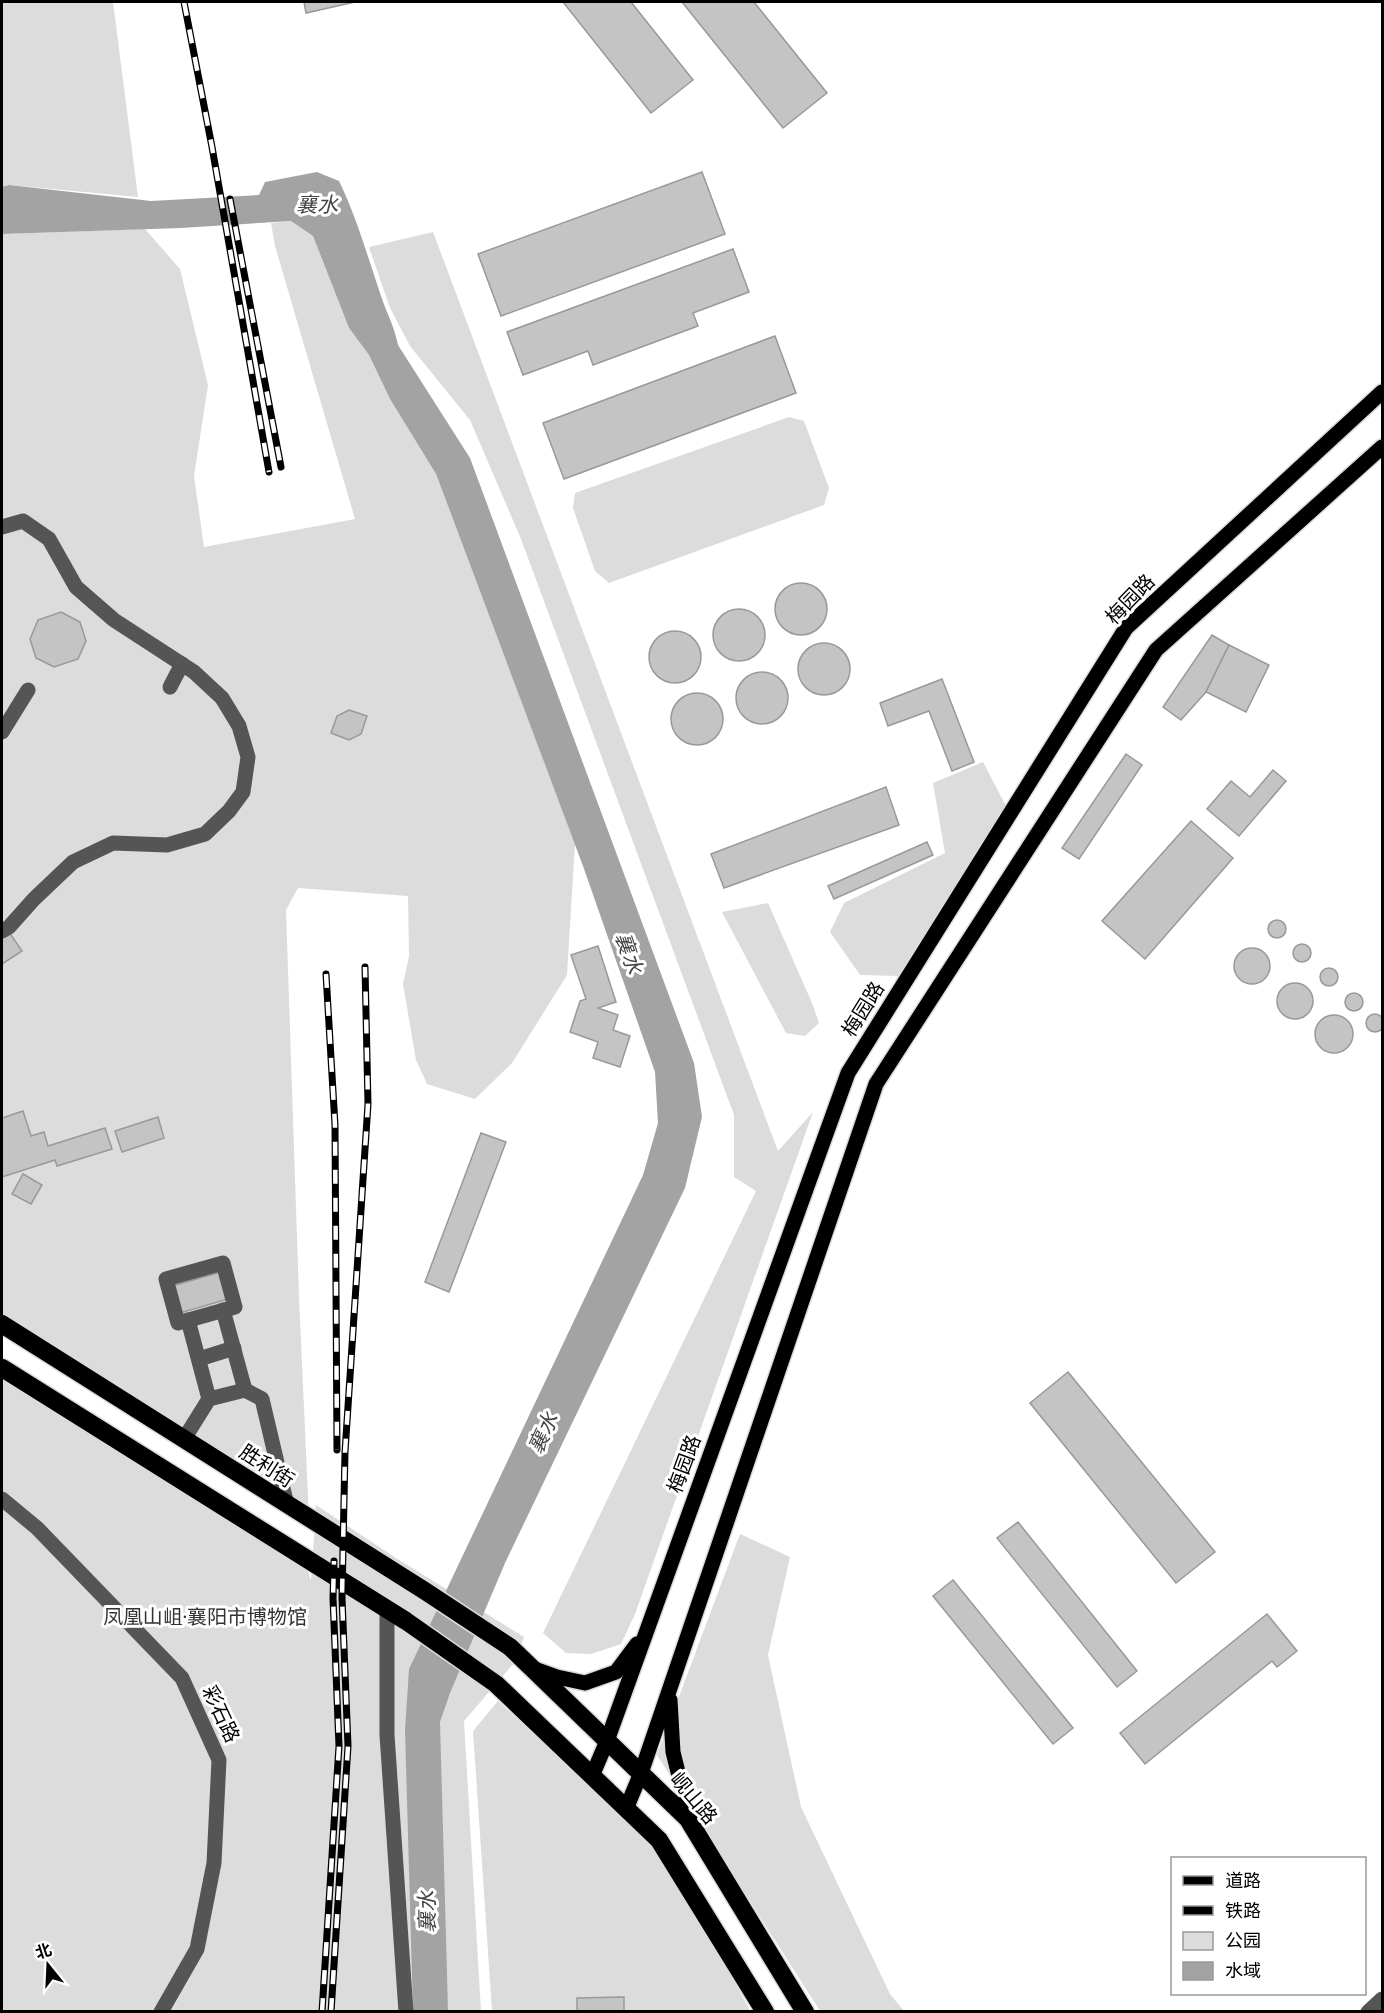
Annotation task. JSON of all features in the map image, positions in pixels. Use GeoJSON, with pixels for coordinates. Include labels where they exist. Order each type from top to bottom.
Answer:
{"type":"FeatureCollection","features":[{"type":"Feature","properties":{"kind":"highway","name":"胜利街"},"geometry":{"type":"LineString","coordinates":[[2,1324],[425,1591],[508,1647]]}},
{"type":"Feature","properties":{"kind":"highway"},"geometry":{"type":"LineString","coordinates":[[2,1368],[406,1621],[496,1684],[659,1840],[765,2012]]}},
{"type":"Feature","properties":{"kind":"highway","name":"岘山路"},"geometry":{"type":"LineString","coordinates":[[508,1647],[688,1819],[803,2005],[805,2012]]}},
{"type":"Feature","properties":{"kind":"main road","name":"梅园路"},"geometry":{"type":"LineString","coordinates":[[592,1776],[607,1741],[848,1073],[1126,628],[1383,392]]}},
{"type":"Feature","properties":{"kind":"main road"},"geometry":{"type":"LineString","coordinates":[[626,1809],[641,1773],[876,1084],[1155,650],[1383,447]]}},
{"type":"Feature","properties":{"kind":"main road"},"geometry":{"type":"LineString","coordinates":[[529,1667],[557,1677],[585,1683],[616,1672],[646,1632]]}},
{"type":"Feature","properties":{"kind":"main road"},"geometry":{"type":"LineString","coordinates":[[669,1691],[673,1752],[692,1827]]}},
{"type":"Feature","properties":{"kind":"street"},"geometry":{"type":"LineString","coordinates":[[2,527],[23,521],[50,539],[76,587],[114,620],[194,672],[222,698],[239,726],[248,757],[243,792],[229,811],[205,834],[167,845],[112,843],[73,862],[34,899],[9,927],[2,931]]}},
{"type":"Feature","properties":{"kind":"street"},"geometry":{"type":"LineString","coordinates":[[170,687],[182,664]]}},
{"type":"Feature","properties":{"kind":"street"},"geometry":{"type":"LineString","coordinates":[[2,732],[28,690]]}},
{"type":"Feature","properties":{"kind":"street"},"geometry":{"type":"LineString","coordinates":[[223,1263],[235,1307],[223,1310],[178,1323],[166,1279],[223,1263]]}},
{"type":"Feature","properties":{"kind":"street"},"geometry":{"type":"LineString","coordinates":[[223,1310],[245,1390]]}},
{"type":"Feature","properties":{"kind":"street"},"geometry":{"type":"LineString","coordinates":[[188,1320],[209,1399]]}},
{"type":"Feature","properties":{"kind":"street"},"geometry":{"type":"LineString","coordinates":[[199,1359],[234,1348]]}},
{"type":"Feature","properties":{"kind":"street"},"geometry":{"type":"LineString","coordinates":[[184,1439],[209,1399],[245,1390],[262,1399],[287,1505]]}},
{"type":"Feature","properties":{"kind":"street","name":"彩石路"},"geometry":{"type":"LineString","coordinates":[[2,1499],[37,1528],[182,1678],[219,1760],[214,1863],[198,1949],[161,2012]]}},
{"type":"Feature","properties":{"kind":"street"},"geometry":{"type":"LineString","coordinates":[[387,1609],[387,1735],[406,2012]]}},
{"type":"Feature","properties":{"kind":"street"},"geometry":{"type":"LineString","coordinates":[[1368,2012],[1383,1999]]}},
{"type":"Feature","properties":{"kind":"green space"},"geometry":{"type":"Polygon","coordinates":[[[2,2],[113,2],[138,197],[9,185],[2,187],[2,2]]]}},
{"type":"Feature","properties":{"kind":"green space"},"geometry":{"type":"Polygon","coordinates":[[[291,221],[313,236],[349,328],[369,355],[390,399],[436,474],[575,844],[567,975],[512,1063],[475,1099],[427,1084],[416,1060],[403,984],[409,956],[408,896],[298,888],[286,910],[309,1519],[2,1324],[2,234],[145,229],[180,269],[208,385],[194,476],[204,547],[355,519],[275,246],[271,223],[291,221]]]}},
{"type":"Feature","properties":{"kind":"green space"},"geometry":{"type":"Polygon","coordinates":[[[433,232],[778,1151],[813,1112],[635,1614],[621,1644],[591,1654],[566,1653],[543,1633],[756,1191],[734,1177],[734,1115],[521,539],[470,420],[410,346],[390,308],[369,247],[433,232]]]}},
{"type":"Feature","properties":{"kind":"green space"},"geometry":{"type":"Polygon","coordinates":[[[789,417],[804,421],[829,488],[824,505],[609,583],[595,571],[573,508],[575,493],[789,417]]]}},
{"type":"Feature","properties":{"kind":"green space"},"geometry":{"type":"Polygon","coordinates":[[[983,762],[1006,806],[898,976],[860,975],[830,932],[844,903],[945,853],[933,783],[983,762]]]}},
{"type":"Feature","properties":{"kind":"green space"},"geometry":{"type":"Polygon","coordinates":[[[768,903],[819,1023],[805,1036],[786,1033],[722,912],[768,903]]]}},
{"type":"Feature","properties":{"kind":"green space","name":"凤凰山岨·襄阳市博物馆"},"geometry":{"type":"Polygon","coordinates":[[[2,1368],[303,1556],[311,1581],[316,1505],[396,1558],[524,1637],[514,1663],[464,1721],[481,2011],[2,2011],[2,1368]]]}},
{"type":"Feature","properties":{"kind":"green space"},"geometry":{"type":"Polygon","coordinates":[[[740,1534],[790,1557],[768,1655],[801,1807],[890,1994],[904,2011],[820,2011],[657,1755],[740,1534]]]}},
{"type":"Feature","properties":{"kind":"green space"},"geometry":{"type":"Polygon","coordinates":[[[498,1701],[655,1848],[717,1948],[750,2011],[492,2011],[473,1731],[498,1701]]]}},
{"type":"Feature","properties":{"kind":"water","name":"襄水"},"geometry":{"type":"Polygon","coordinates":[[[317,172],[339,181],[357,224],[398,345],[470,458],[694,1063],[702,1117],[685,1188],[505,1563],[440,1722],[448,2011],[413,2011],[405,1730],[409,1669],[643,1175],[658,1123],[655,1072],[583,866],[436,474],[390,399],[369,355],[349,328],[313,236],[291,221],[181,228],[2,234],[2,187],[9,185],[151,201],[259,195],[265,182],[317,172]]]}},
{"type":"Feature","properties":{"kind":"building"},"geometry":{"type":"Polygon","coordinates":[[[304,2],[355,2],[306,13],[304,2]]]}},
{"type":"Feature","properties":{"kind":"building"},"geometry":{"type":"Polygon","coordinates":[[[563,2],[631,2],[693,80],[651,113],[563,2]]]}},
{"type":"Feature","properties":{"kind":"building"},"geometry":{"type":"Polygon","coordinates":[[[682,2],[754,2],[827,93],[783,128],[682,2]]]}},
{"type":"Feature","properties":{"kind":"building"},"geometry":{"type":"Polygon","coordinates":[[[702,172],[725,234],[501,316],[478,254],[702,172]]]}},
{"type":"Feature","properties":{"kind":"building"},"geometry":{"type":"Polygon","coordinates":[[[733,249],[749,292],[693,313],[698,326],[593,365],[588,351],[523,375],[507,332],[733,249]]]}},
{"type":"Feature","properties":{"kind":"building"},"geometry":{"type":"Polygon","coordinates":[[[775,336],[796,393],[564,479],[543,423],[775,336]]]}},
{"type":"Feature","properties":{"kind":"building"},"geometry":{"type":"Polygon","coordinates":[[[796,583],[806,583],[815,587],[823,595],[827,609],[823,623],[815,631],[806,635],[796,635],[787,631],[779,623],[775,614],[775,604],[779,595],[787,587],[796,583]]]}},
{"type":"Feature","properties":{"kind":"building"},"geometry":{"type":"Polygon","coordinates":[[[734,609],[744,609],[753,613],[761,621],[765,635],[761,649],[753,657],[744,661],[734,661],[725,657],[717,649],[713,640],[713,630],[717,621],[725,613],[734,609]]]}},
{"type":"Feature","properties":{"kind":"building"},"geometry":{"type":"Polygon","coordinates":[[[61,612],[80,622],[86,641],[78,659],[54,667],[36,658],[30,639],[38,620],[61,612]]]}},
{"type":"Feature","properties":{"kind":"building"},"geometry":{"type":"Polygon","coordinates":[[[670,631],[680,631],[689,635],[697,643],[701,657],[697,671],[689,679],[680,683],[670,683],[661,679],[653,671],[649,662],[649,652],[653,643],[661,635],[670,631]]]}},
{"type":"Feature","properties":{"kind":"building"},"geometry":{"type":"Polygon","coordinates":[[[1212,635],[1229,645],[1206,692],[1181,720],[1163,707],[1212,635]]]}},
{"type":"Feature","properties":{"kind":"building"},"geometry":{"type":"Polygon","coordinates":[[[819,643],[829,643],[838,647],[846,655],[850,669],[846,683],[838,691],[829,695],[819,695],[810,691],[802,683],[798,674],[798,664],[802,655],[810,647],[819,643]]]}},
{"type":"Feature","properties":{"kind":"building"},"geometry":{"type":"Polygon","coordinates":[[[1229,645],[1269,665],[1246,712],[1206,692],[1229,645]]]}},
{"type":"Feature","properties":{"kind":"building"},"geometry":{"type":"Polygon","coordinates":[[[757,672],[767,672],[776,676],[784,684],[788,698],[784,712],[776,720],[767,724],[757,724],[748,720],[740,712],[736,703],[736,693],[740,684],[748,676],[757,672]]]}},
{"type":"Feature","properties":{"kind":"building"},"geometry":{"type":"Polygon","coordinates":[[[942,679],[974,762],[952,771],[929,711],[888,726],[880,703],[942,679]]]}},
{"type":"Feature","properties":{"kind":"building"},"geometry":{"type":"Polygon","coordinates":[[[692,693],[702,693],[711,697],[719,705],[723,719],[719,733],[711,741],[702,745],[692,745],[683,741],[675,733],[671,724],[671,714],[675,705],[683,697],[692,693]]]}},
{"type":"Feature","properties":{"kind":"building"},"geometry":{"type":"Polygon","coordinates":[[[349,710],[367,716],[361,734],[349,740],[331,733],[337,716],[349,710]]]}},
{"type":"Feature","properties":{"kind":"building"},"geometry":{"type":"Polygon","coordinates":[[[1126,754],[1142,765],[1079,859],[1062,848],[1126,754]]]}},
{"type":"Feature","properties":{"kind":"building"},"geometry":{"type":"Polygon","coordinates":[[[1273,770],[1286,781],[1239,836],[1207,809],[1231,781],[1250,797],[1273,770]]]}},
{"type":"Feature","properties":{"kind":"building"},"geometry":{"type":"Polygon","coordinates":[[[886,787],[899,825],[724,888],[711,854],[886,787]]]}},
{"type":"Feature","properties":{"kind":"building"},"geometry":{"type":"Polygon","coordinates":[[[1191,821],[1233,858],[1145,959],[1102,921],[1191,821]]]}},
{"type":"Feature","properties":{"kind":"building"},"geometry":{"type":"Polygon","coordinates":[[[927,842],[933,855],[834,899],[828,886],[927,842]]]}},
{"type":"Feature","properties":{"kind":"building"},"geometry":{"type":"Polygon","coordinates":[[[1277,920],[1283,923],[1286,929],[1283,935],[1277,938],[1271,935],[1268,929],[1271,923],[1277,920]]]}},
{"type":"Feature","properties":{"kind":"building"},"geometry":{"type":"Polygon","coordinates":[[[9,932],[22,951],[2,964],[2,937],[9,932]]]}},
{"type":"Feature","properties":{"kind":"building"},"geometry":{"type":"Polygon","coordinates":[[[1302,944],[1308,947],[1311,953],[1308,959],[1302,962],[1296,959],[1293,953],[1296,947],[1302,944]]]}},
{"type":"Feature","properties":{"kind":"building"},"geometry":{"type":"Polygon","coordinates":[[[598,946],[616,1002],[598,1008],[618,1015],[613,1030],[630,1036],[620,1067],[593,1058],[598,1042],[570,1032],[580,1001],[586,999],[571,955],[598,946]]]}},
{"type":"Feature","properties":{"kind":"building"},"geometry":{"type":"Polygon","coordinates":[[[1252,948],[1265,953],[1270,966],[1265,979],[1252,984],[1239,979],[1234,966],[1239,953],[1252,948]]]}},
{"type":"Feature","properties":{"kind":"building"},"geometry":{"type":"Polygon","coordinates":[[[1329,968],[1335,971],[1338,977],[1335,983],[1329,986],[1323,983],[1320,977],[1323,971],[1329,968]]]}},
{"type":"Feature","properties":{"kind":"building"},"geometry":{"type":"Polygon","coordinates":[[[1295,983],[1308,988],[1313,1001],[1308,1014],[1295,1019],[1282,1014],[1277,1001],[1282,988],[1295,983]]]}},
{"type":"Feature","properties":{"kind":"building"},"geometry":{"type":"Polygon","coordinates":[[[1354,993],[1360,996],[1363,1002],[1360,1008],[1354,1011],[1348,1008],[1345,1002],[1348,996],[1354,993]]]}},
{"type":"Feature","properties":{"kind":"building"},"geometry":{"type":"Polygon","coordinates":[[[1375,1014],[1381,1017],[1384,1023],[1381,1029],[1375,1032],[1369,1029],[1366,1023],[1369,1017],[1375,1014]]]}},
{"type":"Feature","properties":{"kind":"building"},"geometry":{"type":"Polygon","coordinates":[[[1334,1015],[1347,1021],[1353,1034],[1347,1047],[1334,1053],[1321,1047],[1315,1034],[1321,1021],[1334,1015]]]}},
{"type":"Feature","properties":{"kind":"building"},"geometry":{"type":"Polygon","coordinates":[[[23,1111],[31,1136],[44,1132],[48,1146],[105,1128],[112,1149],[57,1166],[55,1160],[2,1177],[2,1118],[23,1111]]]}},
{"type":"Feature","properties":{"kind":"building"},"geometry":{"type":"Polygon","coordinates":[[[158,1117],[164,1138],[122,1152],[115,1131],[158,1117]]]}},
{"type":"Feature","properties":{"kind":"building"},"geometry":{"type":"Polygon","coordinates":[[[481,1133],[506,1142],[449,1292],[425,1282],[481,1133]]]}},
{"type":"Feature","properties":{"kind":"building"},"geometry":{"type":"Polygon","coordinates":[[[23,1174],[42,1185],[31,1204],[12,1194],[23,1174]]]}},
{"type":"Feature","properties":{"kind":"building"},"geometry":{"type":"Polygon","coordinates":[[[221,1272],[228,1299],[180,1313],[172,1286],[221,1272]]]}},
{"type":"Feature","properties":{"kind":"building"},"geometry":{"type":"Polygon","coordinates":[[[1068,1372],[1215,1552],[1176,1583],[1030,1403],[1068,1372]]]}},
{"type":"Feature","properties":{"kind":"building"},"geometry":{"type":"Polygon","coordinates":[[[1018,1522],[1137,1671],[1117,1687],[997,1538],[1018,1522]]]}},
{"type":"Feature","properties":{"kind":"building"},"geometry":{"type":"Polygon","coordinates":[[[953,1580],[1073,1728],[1053,1744],[933,1596],[953,1580]]]}},
{"type":"Feature","properties":{"kind":"building"},"geometry":{"type":"Polygon","coordinates":[[[1267,1614],[1297,1651],[1277,1667],[1272,1661],[1145,1764],[1120,1733],[1267,1614]]]}},
{"type":"Feature","properties":{"kind":"building"},"geometry":{"type":"Polygon","coordinates":[[[624,1997],[624,2012],[577,2012],[577,1998],[624,1997]]]}},
{"type":"Feature","properties":{"kind":"railway"},"geometry":{"type":"LineString","coordinates":[[184,2],[269,472]]}},
{"type":"Feature","properties":{"kind":"railway"},"geometry":{"type":"LineString","coordinates":[[230,199],[281,467]]}},
{"type":"Feature","properties":{"kind":"railway"},"geometry":{"type":"LineString","coordinates":[[331,2012],[348,1746],[342,1598],[345,1452],[368,1104],[365,967]]}},
{"type":"Feature","properties":{"kind":"railway"},"geometry":{"type":"LineString","coordinates":[[326,974],[335,1125],[337,1450]]}},
{"type":"Feature","properties":{"kind":"railway"},"geometry":{"type":"LineString","coordinates":[[322,2012],[339,1746],[333,1598],[334,1561]]}}]}
